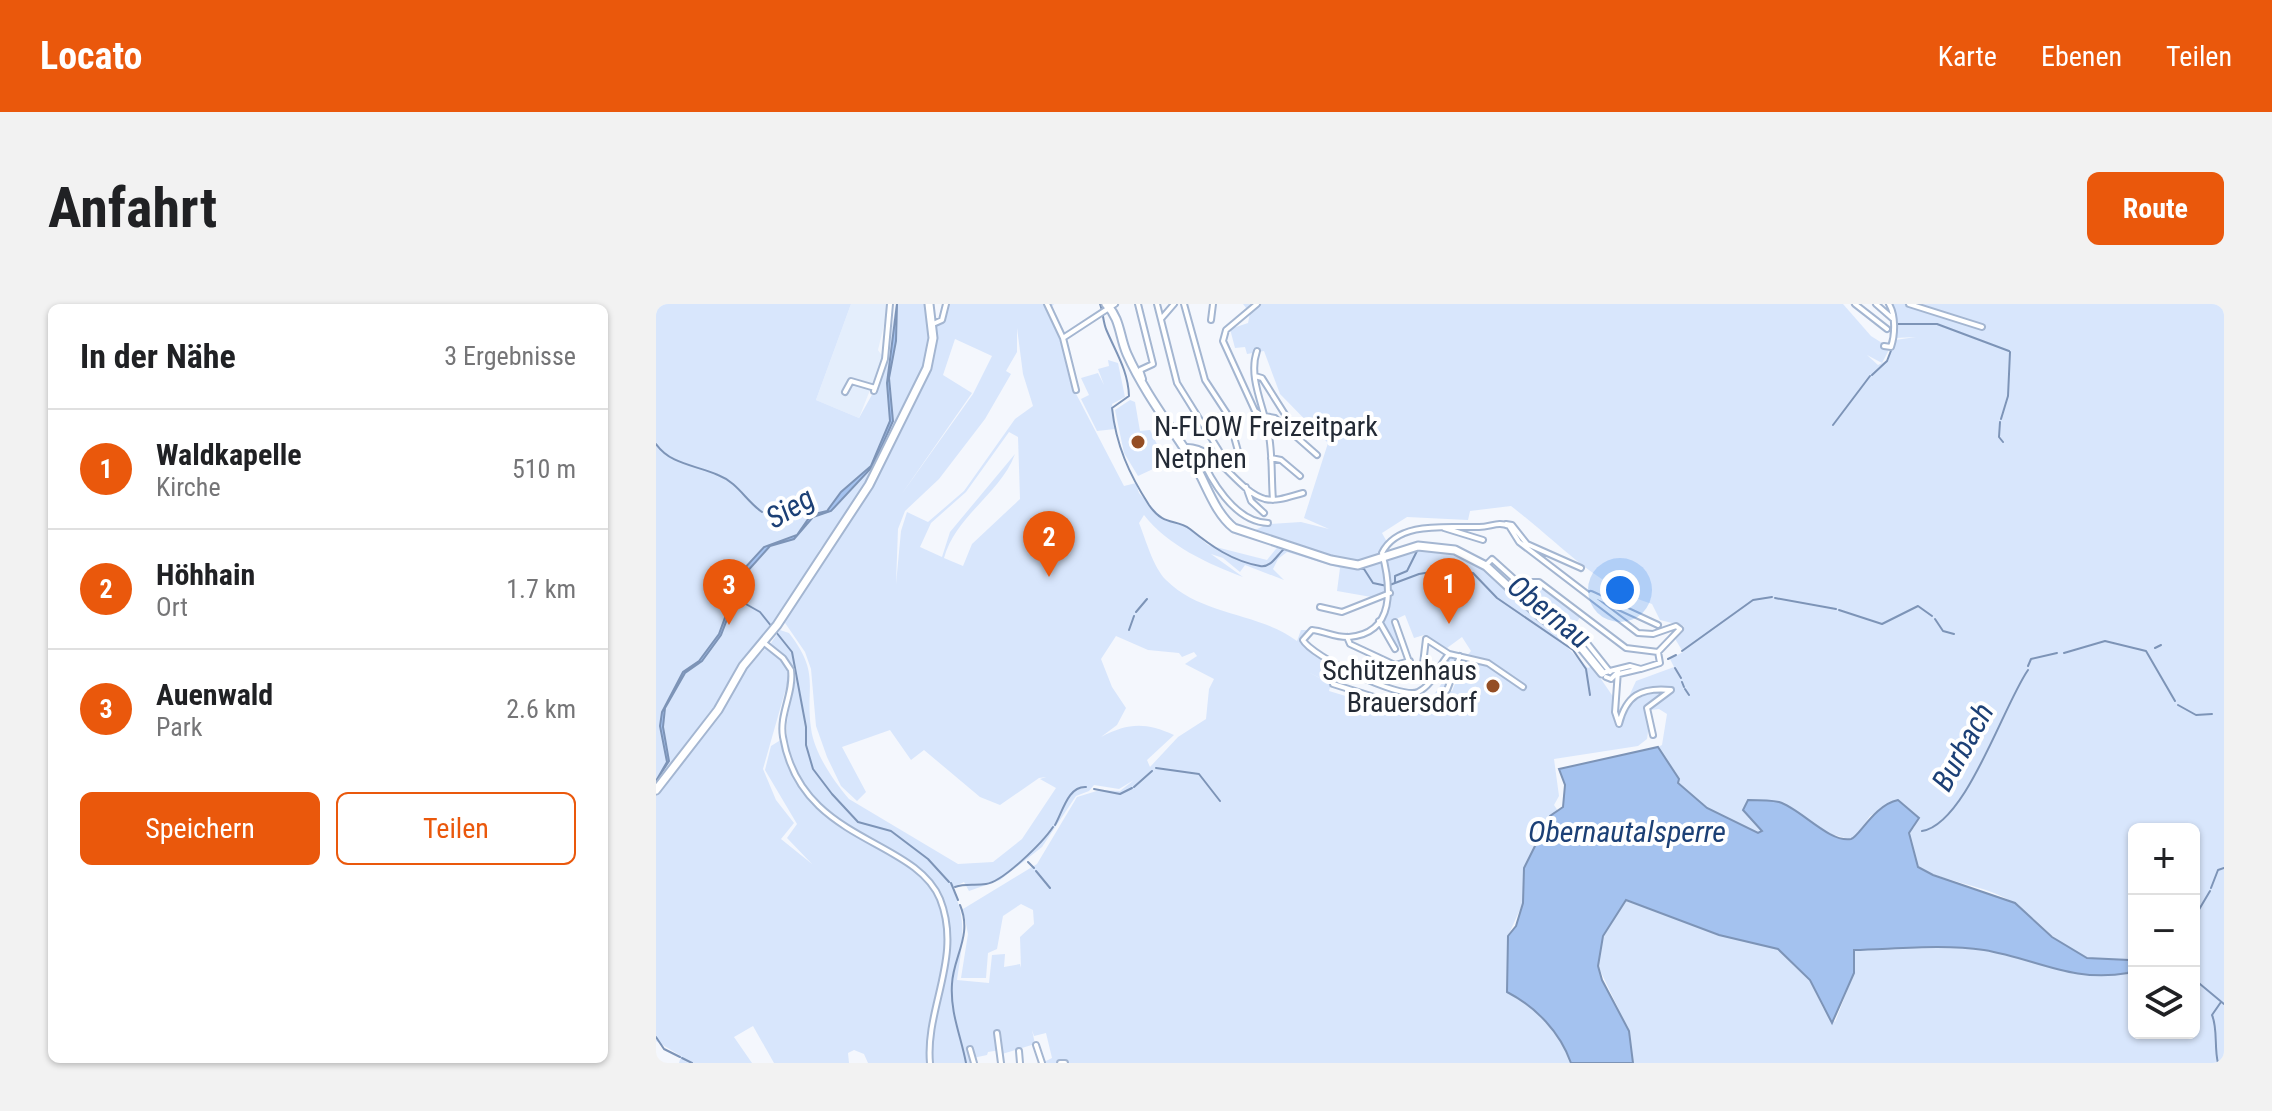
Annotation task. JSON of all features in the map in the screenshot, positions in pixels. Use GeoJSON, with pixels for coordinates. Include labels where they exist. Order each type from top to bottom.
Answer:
{"type":"FeatureCollection","features":[{"type":"Feature","properties":{"kind":"street"},"geometry":{"type":"LineString","coordinates":[[845,392],[851,381],[856,380],[875,390],[885,359],[890,304]]}},
{"type":"Feature","properties":{"kind":"street"},"geometry":{"type":"LineString","coordinates":[[656,790],[711,720],[743,666],[777,625],[874,475],[925,375],[932,350],[933,324],[929,304]]}},
{"type":"Feature","properties":{"kind":"street"},"geometry":{"type":"LineString","coordinates":[[933,324],[942,320],[946,304]]}},
{"type":"Feature","properties":{"kind":"street"},"geometry":{"type":"LineString","coordinates":[[1047,304],[1063,338],[1076,390]]}},
{"type":"Feature","properties":{"kind":"street"},"geometry":{"type":"LineString","coordinates":[[1138,304],[1153,364],[1140,370],[1144,386]]}},
{"type":"Feature","properties":{"kind":"street"},"geometry":{"type":"LineString","coordinates":[[1157,304],[1177,383],[1228,465],[1236,468],[1240,457],[1228,415],[1205,380],[1184,304]]}},
{"type":"Feature","properties":{"kind":"street"},"geometry":{"type":"LineString","coordinates":[[1160,319],[1166,317],[1174,304]]}},
{"type":"Feature","properties":{"kind":"street"},"geometry":{"type":"LineString","coordinates":[[1257,304],[1226,330],[1223,341],[1255,411],[1275,418],[1317,455]]}},
{"type":"Feature","properties":{"kind":"street"},"geometry":{"type":"LineString","coordinates":[[1855,304],[1887,329]]}},
{"type":"Feature","properties":{"kind":"street"},"geometry":{"type":"LineString","coordinates":[[1876,304],[1894,320]]}},
{"type":"Feature","properties":{"kind":"street"},"geometry":{"type":"LineString","coordinates":[[1884,346],[1890,348],[1893,343],[1894,320],[1889,304]]}},
{"type":"Feature","properties":{"kind":"street"},"geometry":{"type":"LineString","coordinates":[[1909,304],[1982,327]]}},
{"type":"Feature","properties":{"kind":"street"},"geometry":{"type":"LineString","coordinates":[[1211,320],[1212,305]]}},
{"type":"Feature","properties":{"kind":"street"},"geometry":{"type":"LineString","coordinates":[[1063,338],[1107,308],[1144,386],[1224,517],[1239,531],[1340,562],[1361,565],[1402,549],[1436,546],[1463,554],[1486,566],[1517,595],[1576,641],[1606,674]]}},
{"type":"Feature","properties":{"kind":"street"},"geometry":{"type":"LineString","coordinates":[[1257,351],[1255,376],[1265,416],[1273,500]]}},
{"type":"Feature","properties":{"kind":"street"},"geometry":{"type":"LineString","coordinates":[[1255,376],[1260,376],[1269,389],[1277,407],[1293,427],[1291,433]]}},
{"type":"Feature","properties":{"kind":"street"},"geometry":{"type":"LineString","coordinates":[[1183,449],[1188,446],[1198,450],[1260,497],[1273,500],[1303,493]]}},
{"type":"Feature","properties":{"kind":"street"},"geometry":{"type":"LineString","coordinates":[[1218,446],[1220,465]]}},
{"type":"Feature","properties":{"kind":"street"},"geometry":{"type":"LineString","coordinates":[[1198,450],[1231,505],[1250,518],[1268,523]]}},
{"type":"Feature","properties":{"kind":"street"},"geometry":{"type":"LineString","coordinates":[[1271,458],[1281,460],[1300,476]]}},
{"type":"Feature","properties":{"kind":"street"},"geometry":{"type":"LineString","coordinates":[[1246,487],[1251,501],[1264,513]]}},
{"type":"Feature","properties":{"kind":"street"},"geometry":{"type":"LineString","coordinates":[[1506,524],[1519,542],[1638,633],[1650,634],[1676,626],[1680,629],[1658,652]]}},
{"type":"Feature","properties":{"kind":"street"},"geometry":{"type":"LineString","coordinates":[[1415,693],[1392,691],[1309,648],[1303,640],[1312,630],[1347,637],[1363,633],[1379,621],[1388,607],[1389,588],[1382,552],[1390,540],[1439,527],[1506,524],[1512,525],[1527,544],[1581,568]]}},
{"type":"Feature","properties":{"kind":"street"},"geometry":{"type":"LineString","coordinates":[[1439,527],[1483,540]]}},
{"type":"Feature","properties":{"kind":"street"},"geometry":{"type":"LineString","coordinates":[[1486,566],[1492,551]]}},
{"type":"Feature","properties":{"kind":"street"},"geometry":{"type":"LineString","coordinates":[[1491,558],[1523,587]]}},
{"type":"Feature","properties":{"kind":"street"},"geometry":{"type":"LineString","coordinates":[[1517,595],[1530,581],[1539,582],[1626,648],[1658,652]]}},
{"type":"Feature","properties":{"kind":"street"},"geometry":{"type":"LineString","coordinates":[[1320,607],[1342,612],[1376,599],[1389,588]]}},
{"type":"Feature","properties":{"kind":"street"},"geometry":{"type":"LineString","coordinates":[[1584,592],[1658,625]]}},
{"type":"Feature","properties":{"kind":"street"},"geometry":{"type":"LineString","coordinates":[[1370,597],[1376,599]]}},
{"type":"Feature","properties":{"kind":"street"},"geometry":{"type":"LineString","coordinates":[[1379,621],[1395,649]]}},
{"type":"Feature","properties":{"kind":"street"},"geometry":{"type":"LineString","coordinates":[[1395,622],[1413,673]]}},
{"type":"Feature","properties":{"kind":"street"},"geometry":{"type":"LineString","coordinates":[[1347,637],[1350,644],[1395,665],[1410,661]]}},
{"type":"Feature","properties":{"kind":"street"},"geometry":{"type":"LineString","coordinates":[[1583,638],[1606,674]]}},
{"type":"Feature","properties":{"kind":"street"},"geometry":{"type":"LineString","coordinates":[[1422,672],[1426,639],[1449,654],[1488,663],[1523,687]]}},
{"type":"Feature","properties":{"kind":"street"},"geometry":{"type":"LineString","coordinates":[[763,642],[783,658],[791,670],[782,733],[792,763],[812,797],[840,826],[915,870],[938,896],[948,944],[930,1062]]}},
{"type":"Feature","properties":{"kind":"street"},"geometry":{"type":"LineString","coordinates":[[1606,674],[1630,666],[1641,669],[1660,663],[1658,652]]}},
{"type":"Feature","properties":{"kind":"street"},"geometry":{"type":"LineString","coordinates":[[1333,684],[1393,703],[1408,702],[1428,685],[1449,654]]}},
{"type":"Feature","properties":{"kind":"street"},"geometry":{"type":"LineString","coordinates":[[1447,690],[1460,656]]}},
{"type":"Feature","properties":{"kind":"street"},"geometry":{"type":"LineString","coordinates":[[1618,672],[1615,712],[1619,724],[1622,708],[1635,695],[1671,690],[1645,711],[1653,735]]}},
{"type":"Feature","properties":{"kind":"street"},"geometry":{"type":"LineString","coordinates":[[997,1033],[1001,1063]]}},
{"type":"Feature","properties":{"kind":"street"},"geometry":{"type":"LineString","coordinates":[[1036,1045],[1042,1063]]}},
{"type":"Feature","properties":{"kind":"street"},"geometry":{"type":"LineString","coordinates":[[970,1049],[974,1063]]}},
{"type":"Feature","properties":{"kind":"street"},"geometry":{"type":"LineString","coordinates":[[1019,1051],[1020,1063]]}},
{"type":"Feature","properties":{"kind":"shaded area"},"geometry":{"type":"Polygon","coordinates":[[[656,304],[851,304],[816,400],[859,418],[884,373],[896,304],[927,304],[932,327],[943,322],[948,304],[1054,304],[1050,309],[1062,338],[1072,386],[1124,486],[1136,483],[1139,493],[1162,518],[1186,526],[1208,545],[1267,560],[1280,544],[1298,549],[1233,527],[1239,524],[1255,530],[1268,524],[1301,522],[1329,529],[1304,518],[1328,443],[1280,394],[1264,351],[1247,354],[1245,347],[1235,348],[1230,329],[1248,323],[1250,313],[1243,304],[1843,304],[1871,336],[1890,348],[1882,363],[1888,360],[1895,340],[1916,337],[1895,338],[1891,304],[2224,304],[2224,1063],[1633,1063],[1629,1031],[1598,966],[1603,936],[1626,900],[1719,935],[1778,949],[1810,980],[1823,1008],[1835,1022],[1854,973],[1854,950],[1968,948],[2089,975],[2128,973],[2128,1039],[2200,1039],[2200,823],[2128,823],[2128,967],[2094,959],[2064,945],[2005,898],[1918,867],[1909,833],[1915,826],[1892,801],[1870,816],[1855,837],[1849,839],[1827,833],[1780,802],[1748,800],[1755,823],[1762,831],[1758,833],[1707,808],[1677,783],[1678,779],[1658,747],[1662,745],[1667,714],[1659,709],[1651,710],[1647,739],[1638,746],[1554,759],[1559,796],[1554,805],[1558,811],[1550,816],[1524,868],[1523,903],[1508,936],[1507,992],[1528,1005],[1546,1022],[1571,1063],[1042,1063],[1052,1058],[1046,1033],[1034,1036],[1032,1030],[1035,1044],[1002,1054],[1000,1050],[988,1052],[987,1055],[973,1058],[974,1063],[868,1063],[864,1054],[854,1050],[848,1053],[849,1063],[774,1063],[753,1026],[734,1037],[752,1063],[679,1063],[681,1056],[656,1041],[656,794],[711,723],[745,669],[766,648],[785,662],[790,674],[763,769],[776,800],[794,823],[781,839],[812,864],[787,838],[797,824],[765,770],[771,746],[787,736],[796,673],[771,643],[780,630],[789,633],[805,659],[810,680],[813,737],[825,766],[843,792],[849,799],[958,864],[993,862],[1022,839],[1056,788],[1040,779],[1046,777],[1039,778],[1000,805],[980,797],[924,750],[911,760],[890,730],[842,747],[866,792],[857,801],[841,786],[816,726],[811,669],[805,652],[783,620],[864,491],[820,549],[801,584],[714,713],[656,787],[656,304]],[[1017,328],[1017,352],[1006,371],[1011,374],[985,419],[939,479],[905,511],[898,529],[896,584],[901,531],[907,512],[928,522],[964,491],[1015,419],[1033,406],[1023,374],[1017,328]],[[955,339],[943,375],[972,393],[901,495],[973,394],[992,356],[955,339]],[[1009,432],[966,492],[931,523],[920,547],[942,557],[950,532],[1015,454],[1000,481],[968,516],[950,543],[944,558],[963,566],[972,544],[1020,499],[1018,437],[1009,432]],[[1511,506],[1470,511],[1468,520],[1407,517],[1382,533],[1387,542],[1372,560],[1351,562],[1330,558],[1358,566],[1380,560],[1388,593],[1377,598],[1337,591],[1340,568],[1287,552],[1278,559],[1273,569],[1284,580],[1245,565],[1240,572],[1223,558],[1211,554],[1243,577],[1202,560],[1176,544],[1144,515],[1139,523],[1157,568],[1180,592],[1196,601],[1265,624],[1297,641],[1301,630],[1307,630],[1302,641],[1324,657],[1320,678],[1308,672],[1331,684],[1329,691],[1409,715],[1423,706],[1438,689],[1450,668],[1444,664],[1453,655],[1459,657],[1448,690],[1452,691],[1462,667],[1461,657],[1465,658],[1471,651],[1462,637],[1447,648],[1424,635],[1414,638],[1405,615],[1394,620],[1404,645],[1395,648],[1380,622],[1391,599],[1383,558],[1415,550],[1441,550],[1464,557],[1484,569],[1564,637],[1561,641],[1588,668],[1592,666],[1614,698],[1614,713],[1625,705],[1636,681],[1674,667],[1670,659],[1683,652],[1674,637],[1684,626],[1660,620],[1652,604],[1595,574],[1511,506]],[[1116,636],[1101,659],[1112,687],[1126,708],[1117,725],[1101,737],[1137,726],[1174,735],[1147,760],[1150,767],[1178,737],[1206,719],[1209,689],[1214,679],[1185,664],[1197,656],[1194,652],[1182,657],[1179,653],[1148,650],[1116,636]],[[1134,780],[1119,789],[1094,785],[1089,791],[1076,796],[1042,847],[1000,880],[969,891],[964,882],[952,888],[962,922],[957,980],[989,983],[992,955],[1005,954],[1004,967],[1020,964],[1021,968],[1020,937],[1034,924],[1033,910],[1021,904],[1003,916],[997,949],[988,953],[986,978],[961,978],[968,934],[963,909],[1037,864],[1077,797],[1100,790],[1120,791],[1134,780]]]}},
{"type":"Feature","properties":{"kind":"shaded area"},"geometry":{"type":"Polygon","coordinates":[[[851,304],[889,304],[878,350],[883,357],[859,418],[816,400],[851,304]]]}},
{"type":"Feature","properties":{"kind":"shaded area"},"geometry":{"type":"Polygon","coordinates":[[[1108,360],[1118,363],[1125,397],[1112,404],[1115,429],[1097,431],[1081,399],[1089,395],[1081,378],[1098,373],[1104,385],[1098,369],[1109,366],[1108,360]]]}},
{"type":"Feature","properties":{"kind":"shaded area","name":"N-FLOW Freizeitpark Netphen"},"geometry":{"type":"Polygon","coordinates":[[[1130,400],[1135,402],[1140,431],[1150,430],[1166,463],[1138,476],[1124,453],[1115,410],[1130,400]]]}},
{"type":"Feature","properties":{"kind":"shaded area"},"geometry":{"type":"Polygon","coordinates":[[[1543,586],[1581,616],[1576,623],[1555,608],[1547,618],[1536,608],[1544,599],[1537,594],[1543,586]]]}},
{"type":"Feature","properties":{"kind":"water"},"geometry":{"type":"Polygon","coordinates":[[[897,304],[896,341],[889,378],[893,421],[873,466],[831,511],[813,517],[794,539],[770,546],[744,575],[721,635],[702,661],[685,673],[665,708],[663,727],[669,761],[656,781],[667,762],[660,726],[662,712],[683,672],[699,661],[719,634],[742,571],[764,547],[797,535],[811,515],[827,511],[841,492],[871,466],[890,421],[887,383],[897,304]]]}},
{"type":"Feature","properties":{"kind":"water","name":"Obernautalsperre"},"geometry":{"type":"Polygon","coordinates":[[[1658,747],[1679,779],[1678,783],[1707,808],[1758,833],[1762,831],[1743,810],[1748,800],[1768,800],[1787,805],[1833,836],[1851,839],[1882,808],[1898,800],[1919,818],[1909,833],[1918,867],[2015,903],[2052,937],[2087,958],[2128,960],[2128,973],[2089,975],[1968,948],[1854,950],[1854,973],[1832,1023],[1810,980],[1778,949],[1719,935],[1626,900],[1603,936],[1598,966],[1602,980],[1629,1031],[1633,1063],[1571,1063],[1546,1022],[1528,1005],[1507,992],[1508,936],[1516,926],[1523,903],[1524,868],[1550,816],[1563,807],[1565,785],[1559,769],[1658,747]]]}},
{"type":"Feature","properties":{"kind":"waterway","name":"Obernau"},"geometry":{"type":"LineString","coordinates":[[1100,304],[1128,387],[1129,396],[1112,408],[1120,447],[1135,482],[1154,512],[1185,526],[1222,552],[1250,564],[1267,565],[1284,549]]}},
{"type":"Feature","properties":{"kind":"waterway"},"geometry":{"type":"LineString","coordinates":[[1896,324],[1937,324],[2009,351]]}},
{"type":"Feature","properties":{"kind":"waterway"},"geometry":{"type":"LineString","coordinates":[[1872,375],[1887,361],[1892,348]]}},
{"type":"Feature","properties":{"kind":"waterway"},"geometry":{"type":"LineString","coordinates":[[2001,419],[2008,396],[2010,352]]}},
{"type":"Feature","properties":{"kind":"waterway"},"geometry":{"type":"LineString","coordinates":[[1833,425],[1870,376]]}},
{"type":"Feature","properties":{"kind":"waterway"},"geometry":{"type":"LineString","coordinates":[[2000,422],[1999,437],[2003,442]]}},
{"type":"Feature","properties":{"kind":"waterway","name":"Sieg"},"geometry":{"type":"LineString","coordinates":[[656,444],[676,460],[725,478],[762,512]]}},
{"type":"Feature","properties":{"kind":"waterway"},"geometry":{"type":"LineString","coordinates":[[1395,582],[1395,576],[1407,571],[1418,549]]}},
{"type":"Feature","properties":{"kind":"waterway","name":"Obernau"},"geometry":{"type":"LineString","coordinates":[[1351,567],[1364,569],[1373,583],[1387,586],[1419,574],[1449,569],[1473,573],[1497,598],[1573,650],[1586,669],[1590,695]]}},
{"type":"Feature","properties":{"kind":"waterway"},"geometry":{"type":"LineString","coordinates":[[1682,651],[1753,600],[1772,597]]}},
{"type":"Feature","properties":{"kind":"waterway"},"geometry":{"type":"LineString","coordinates":[[1775,598],[1836,609]]}},
{"type":"Feature","properties":{"kind":"waterway"},"geometry":{"type":"LineString","coordinates":[[737,599],[760,612],[792,652],[806,727],[806,745],[813,769],[858,822],[891,831],[928,859],[949,882]]}},
{"type":"Feature","properties":{"kind":"waterway"},"geometry":{"type":"LineString","coordinates":[[1136,612],[1147,599]]}},
{"type":"Feature","properties":{"kind":"waterway"},"geometry":{"type":"LineString","coordinates":[[1839,610],[1882,624],[1918,606],[1932,616]]}},
{"type":"Feature","properties":{"kind":"waterway"},"geometry":{"type":"LineString","coordinates":[[1129,630],[1134,616]]}},
{"type":"Feature","properties":{"kind":"waterway"},"geometry":{"type":"LineString","coordinates":[[1935,619],[1943,631],[1954,634]]}},
{"type":"Feature","properties":{"kind":"waterway","name":"Burbach"},"geometry":{"type":"LineString","coordinates":[[2064,653],[2105,641],[2146,651],[2175,701]]}},
{"type":"Feature","properties":{"kind":"waterway"},"geometry":{"type":"LineString","coordinates":[[2155,648],[2161,645]]}},
{"type":"Feature","properties":{"kind":"waterway","name":"Burbach"},"geometry":{"type":"LineString","coordinates":[[2028,666],[2031,659],[2057,653]]}},
{"type":"Feature","properties":{"kind":"waterway"},"geometry":{"type":"LineString","coordinates":[[1668,659],[1676,655]]}},
{"type":"Feature","properties":{"kind":"waterway"},"geometry":{"type":"LineString","coordinates":[[1675,668],[1681,678]]}},
{"type":"Feature","properties":{"kind":"waterway","name":"Burbach"},"geometry":{"type":"LineString","coordinates":[[1922,831],[1938,824],[1954,808],[1982,761],[2028,670]]}},
{"type":"Feature","properties":{"kind":"waterway"},"geometry":{"type":"LineString","coordinates":[[1682,682],[1684,687]]}},
{"type":"Feature","properties":{"kind":"waterway"},"geometry":{"type":"LineString","coordinates":[[1685,689],[1689,695]]}},
{"type":"Feature","properties":{"kind":"waterway"},"geometry":{"type":"LineString","coordinates":[[2178,705],[2196,715],[2212,714]]}},
{"type":"Feature","properties":{"kind":"waterway"},"geometry":{"type":"LineString","coordinates":[[1156,768],[1199,774],[1220,801]]}},
{"type":"Feature","properties":{"kind":"waterway"},"geometry":{"type":"LineString","coordinates":[[1134,787],[1152,771]]}},
{"type":"Feature","properties":{"kind":"waterway"},"geometry":{"type":"LineString","coordinates":[[1055,825],[1070,795],[1086,787]]}},
{"type":"Feature","properties":{"kind":"waterway"},"geometry":{"type":"LineString","coordinates":[[1094,789],[1120,794],[1132,788]]}},
{"type":"Feature","properties":{"kind":"waterway"},"geometry":{"type":"LineString","coordinates":[[955,887],[993,882],[1032,851],[1053,827]]}},
{"type":"Feature","properties":{"kind":"waterway"},"geometry":{"type":"LineString","coordinates":[[1028,862],[1034,868]]}},
{"type":"Feature","properties":{"kind":"waterway"},"geometry":{"type":"LineString","coordinates":[[2211,888],[2218,870],[2224,868]]}},
{"type":"Feature","properties":{"kind":"waterway"},"geometry":{"type":"LineString","coordinates":[[1036,871],[1050,888]]}},
{"type":"Feature","properties":{"kind":"waterway"},"geometry":{"type":"LineString","coordinates":[[951,883],[958,900]]}},
{"type":"Feature","properties":{"kind":"waterway"},"geometry":{"type":"LineString","coordinates":[[2200,908],[2210,891]]}},
{"type":"Feature","properties":{"kind":"waterway"},"geometry":{"type":"LineString","coordinates":[[960,905],[964,926],[953,974],[952,995],[966,1063]]}},
{"type":"Feature","properties":{"kind":"waterway","name":"Obernau"},"geometry":{"type":"LineString","coordinates":[[2200,984],[2224,1004]]}},
{"type":"Feature","properties":{"kind":"waterway"},"geometry":{"type":"LineString","coordinates":[[2218,1063],[2212,1015],[2221,1002]]}},
{"type":"Feature","properties":{"kind":"waterway"},"geometry":{"type":"LineString","coordinates":[[656,1037],[664,1049],[680,1057]]}},
{"type":"Feature","properties":{"kind":"waterway"},"geometry":{"type":"LineString","coordinates":[[682,1058],[692,1063]]}},
{"type":"Feature","properties":{"kind":"place","name":"N-FLOW Freizeitpark Netphen"},"geometry":{"type":"Point","coordinates":[1138,442]}},
{"type":"Feature","properties":{"kind":"place","name":"Höhhain"},"geometry":{"type":"Point","coordinates":[1049,577]}},
{"type":"Feature","properties":{"kind":"place","name":"Waldkapelle"},"geometry":{"type":"Point","coordinates":[1449,624]}},
{"type":"Feature","properties":{"kind":"place","name":"Auenwald"},"geometry":{"type":"Point","coordinates":[729,625]}},
{"type":"Feature","properties":{"kind":"place","name":"Schützenhaus Brauersdorf"},"geometry":{"type":"Point","coordinates":[1493,686]}}]}
